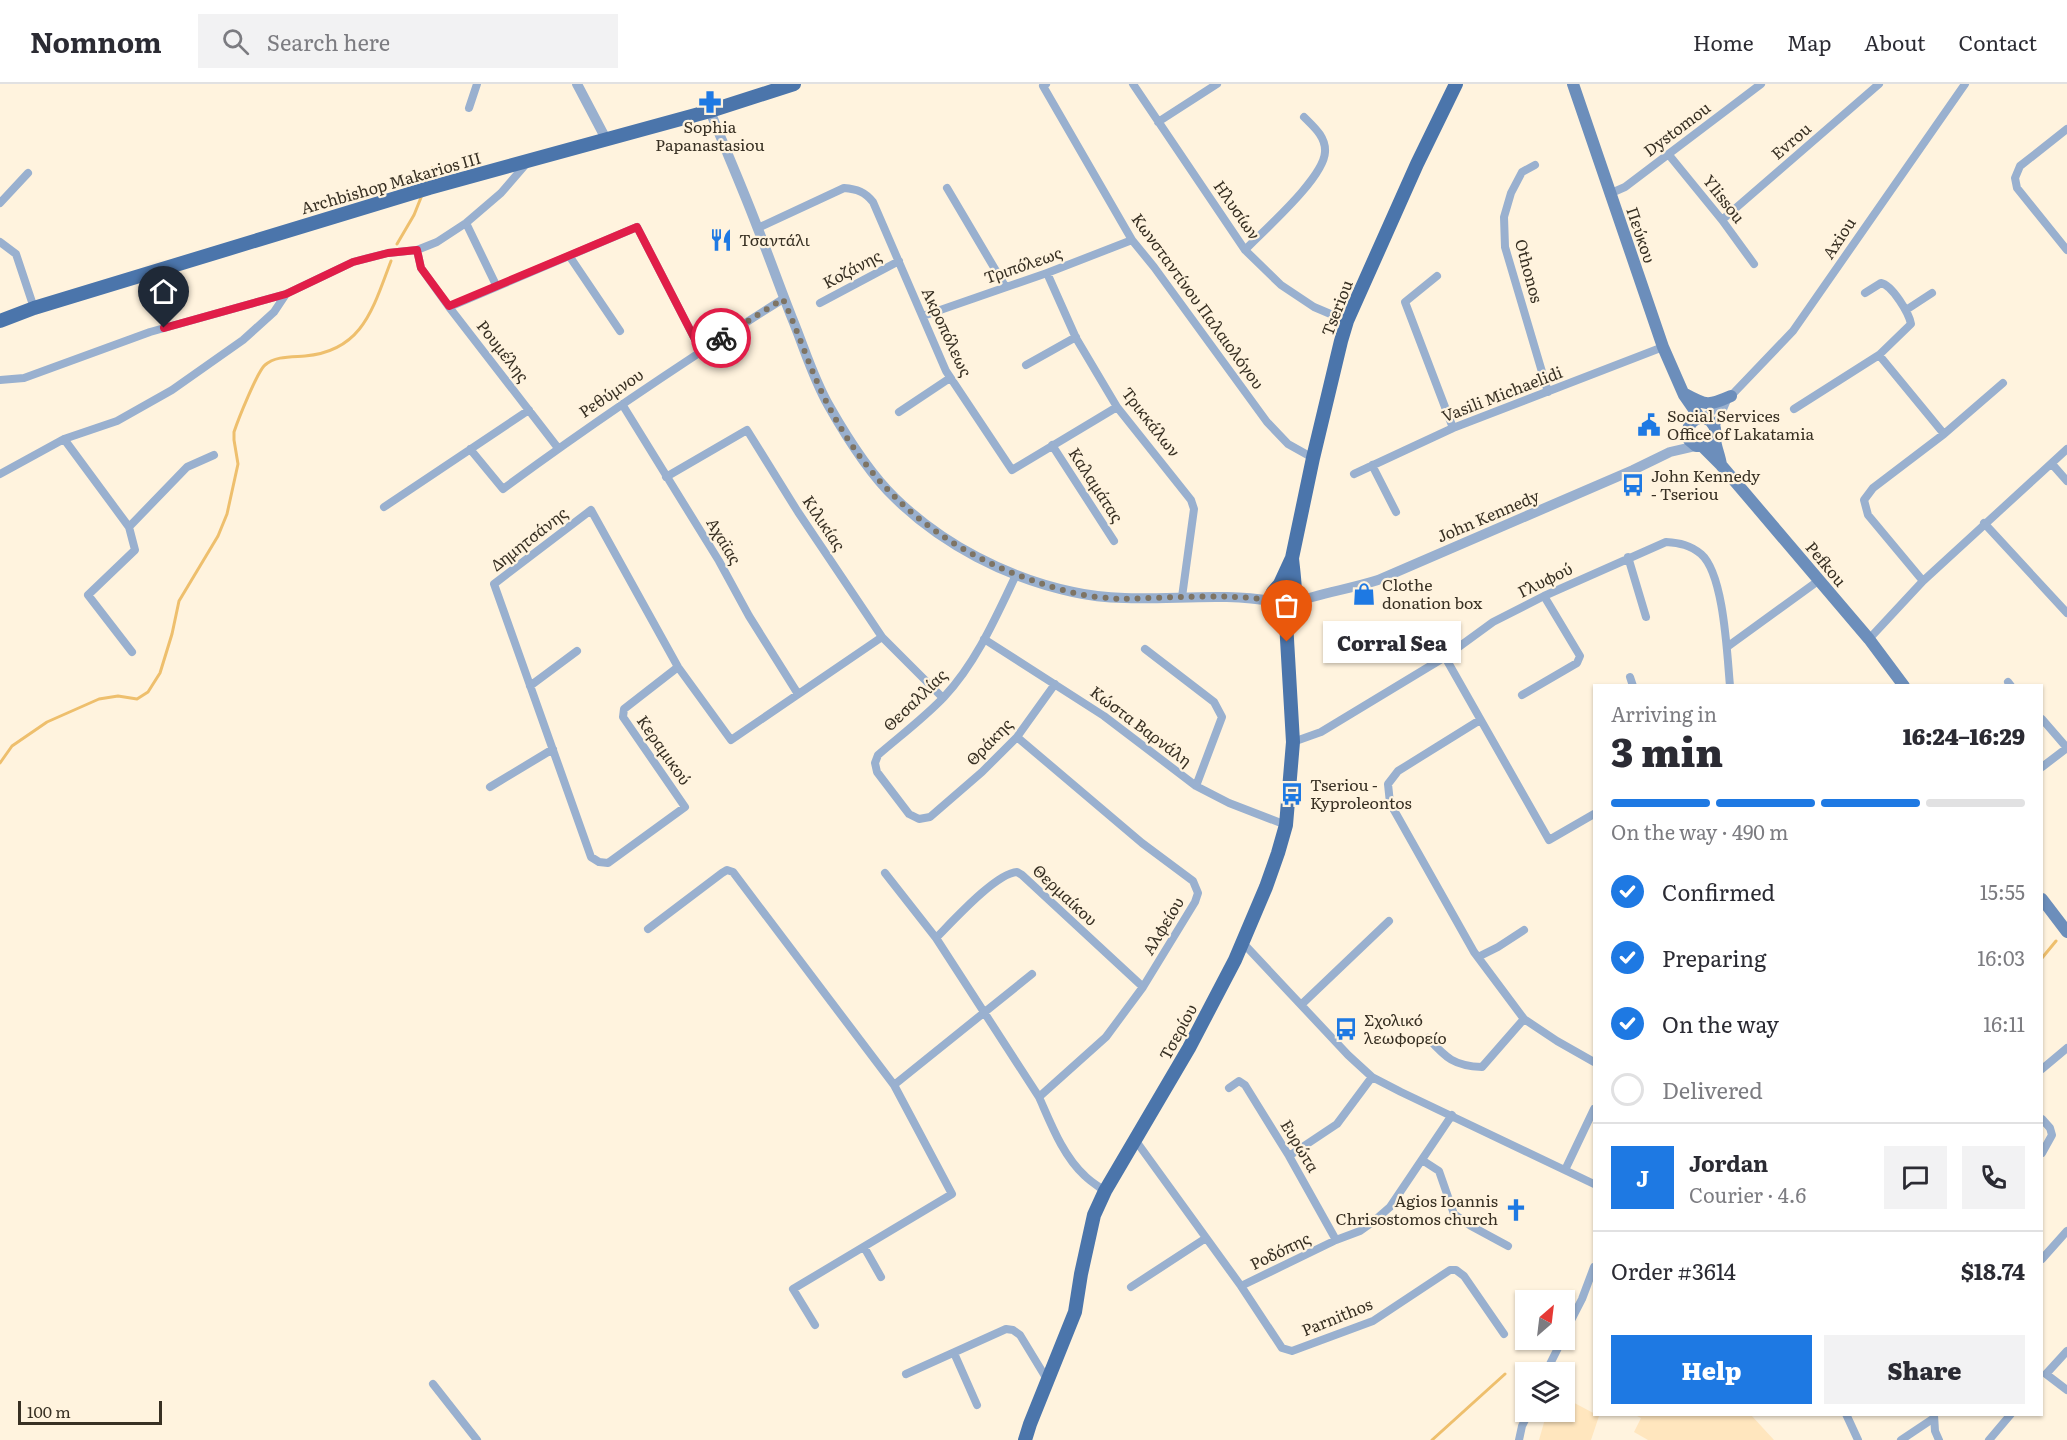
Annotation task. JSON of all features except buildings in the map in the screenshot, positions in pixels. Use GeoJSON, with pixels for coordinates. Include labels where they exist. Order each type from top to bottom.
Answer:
{"type":"FeatureCollection","features":[{"type":"Feature","properties":{"kind":"main road","name":"Archbishop Makarios III"},"geometry":{"type":"LineString","coordinates":[[0,321],[34,308],[423,190],[710,111],[794,84]]}},
{"type":"Feature","properties":{"kind":"main road","name":"Tseriou"},"geometry":{"type":"LineString","coordinates":[[1286,622],[1285,596],[1292,558],[1313,458],[1347,321],[1417,164],[1456,84]]}},
{"type":"Feature","properties":{"kind":"main road","name":"Πεύκου"},"geometry":{"type":"LineString","coordinates":[[1573,84],[1663,347],[1684,394]]}},
{"type":"Feature","properties":{"kind":"main road"},"geometry":{"type":"LineString","coordinates":[[1684,394],[1700,402],[1712,404],[1729,398]]}},
{"type":"Feature","properties":{"kind":"main road","name":"Pefkou"},"geometry":{"type":"LineString","coordinates":[[1684,394],[1695,424],[1690,442],[1700,447],[1721,465],[1869,639],[1903,684]]}},
{"type":"Feature","properties":{"kind":"main road","name":"Pefkou"},"geometry":{"type":"LineString","coordinates":[[1695,424],[1711,422],[1721,465]]}},
{"type":"Feature","properties":{"kind":"main road"},"geometry":{"type":"LineString","coordinates":[[1700,447],[1710,444],[1715,433]]}},
{"type":"Feature","properties":{"kind":"main road","name":"Τσερίου"},"geometry":{"type":"LineString","coordinates":[[1026,1440],[1030,1424],[1076,1312],[1081,1274],[1094,1215],[1105,1191],[1189,1048],[1243,943],[1266,887],[1286,825],[1293,742],[1286,622]]}},
{"type":"Feature","properties":{"kind":"main road"},"geometry":{"type":"LineString","coordinates":[[2043,900],[2067,932]]}},
{"type":"Feature","properties":{"kind":"street"},"geometry":{"type":"LineString","coordinates":[[469,108],[477,84]]}},
{"type":"Feature","properties":{"kind":"street"},"geometry":{"type":"LineString","coordinates":[[578,84],[606,140]]}},
{"type":"Feature","properties":{"kind":"street","name":"Κωνσταντίνου Παλαιολόγου"},"geometry":{"type":"LineString","coordinates":[[1046,84],[1043,86],[1132,240],[1267,422],[1288,444],[1313,458]]}},
{"type":"Feature","properties":{"kind":"street","name":"Ηλυσίων"},"geometry":{"type":"LineString","coordinates":[[1133,84],[1245,249],[1281,285],[1314,307],[1347,321]]}},
{"type":"Feature","properties":{"kind":"street"},"geometry":{"type":"LineString","coordinates":[[1158,122],[1217,84]]}},
{"type":"Feature","properties":{"kind":"street","name":"Dystomou"},"geometry":{"type":"LineString","coordinates":[[1610,194],[1625,187],[1761,84]]}},
{"type":"Feature","properties":{"kind":"street","name":"Evrou"},"geometry":{"type":"LineString","coordinates":[[1722,220],[1879,84]]}},
{"type":"Feature","properties":{"kind":"street","name":"Axiou"},"geometry":{"type":"LineString","coordinates":[[1695,424],[1729,398],[1793,331],[1965,84]]}},
{"type":"Feature","properties":{"kind":"street"},"geometry":{"type":"LineString","coordinates":[[710,111],[758,228],[783,299],[828,404],[853,447],[893,496],[920,520],[968,552],[1017,575],[1072,592],[1118,599],[1182,597]]}},
{"type":"Feature","properties":{"kind":"street"},"geometry":{"type":"LineString","coordinates":[[1245,249],[1313,179],[1325,153],[1322,136],[1304,117]]}},
{"type":"Feature","properties":{"kind":"street"},"geometry":{"type":"LineString","coordinates":[[2067,129],[2020,166],[2015,178],[2017,188],[2067,250]]}},
{"type":"Feature","properties":{"kind":"street","name":"Ylissou"},"geometry":{"type":"LineString","coordinates":[[1669,154],[1754,264]]}},
{"type":"Feature","properties":{"kind":"street"},"geometry":{"type":"LineString","coordinates":[[0,380],[24,378],[150,332],[286,294],[353,262],[388,253],[417,250],[438,242],[466,223],[501,193],[529,161]]}},
{"type":"Feature","properties":{"kind":"street","name":"Othonos"},"geometry":{"type":"LineString","coordinates":[[1535,165],[1522,172],[1511,193],[1504,217],[1504,248],[1548,392]]}},
{"type":"Feature","properties":{"kind":"street"},"geometry":{"type":"LineString","coordinates":[[0,203],[28,173]]}},
{"type":"Feature","properties":{"kind":"street","name":"Ακροπόλεως"},"geometry":{"type":"LineString","coordinates":[[758,228],[844,188],[856,189],[867,195],[873,202],[950,378],[1012,470],[1117,407]]}},
{"type":"Feature","properties":{"kind":"street"},"geometry":{"type":"LineString","coordinates":[[947,188],[1005,286]]}},
{"type":"Feature","properties":{"kind":"street"},"geometry":{"type":"LineString","coordinates":[[466,223],[496,285]]}},
{"type":"Feature","properties":{"kind":"street"},"geometry":{"type":"LineString","coordinates":[[449,306],[637,227],[701,351]]}},
{"type":"Feature","properties":{"kind":"street","name":"Τριπόλεως"},"geometry":{"type":"LineString","coordinates":[[923,316],[1047,273],[1132,240]]}},
{"type":"Feature","properties":{"kind":"street"},"geometry":{"type":"LineString","coordinates":[[0,242],[16,254],[34,308]]}},
{"type":"Feature","properties":{"kind":"street","name":"Ρουμέλης"},"geometry":{"type":"LineString","coordinates":[[417,250],[421,268],[558,448]]}},
{"type":"Feature","properties":{"kind":"street"},"geometry":{"type":"LineString","coordinates":[[570,256],[620,331]]}},
{"type":"Feature","properties":{"kind":"street","name":"Κοζάνης"},"geometry":{"type":"LineString","coordinates":[[820,303],[899,261]]}},
{"type":"Feature","properties":{"kind":"street","name":"Τρικκάλων"},"geometry":{"type":"LineString","coordinates":[[1047,273],[1076,337],[1117,407],[1191,500],[1194,510],[1182,597]]}},
{"type":"Feature","properties":{"kind":"street"},"geometry":{"type":"LineString","coordinates":[[1437,276],[1405,302],[1453,428]]}},
{"type":"Feature","properties":{"kind":"street"},"geometry":{"type":"LineString","coordinates":[[1794,409],[1880,355],[1911,324],[1906,310],[1885,283],[1865,293]]}},
{"type":"Feature","properties":{"kind":"street"},"geometry":{"type":"LineString","coordinates":[[1906,310],[1932,293]]}},
{"type":"Feature","properties":{"kind":"street"},"geometry":{"type":"LineString","coordinates":[[0,474],[64,439],[117,421],[172,390],[243,340],[274,312],[286,294]]}},
{"type":"Feature","properties":{"kind":"street","name":"Ρεθύμνου"},"geometry":{"type":"LineString","coordinates":[[470,449],[503,489],[622,404],[783,299]]}},
{"type":"Feature","properties":{"kind":"street"},"geometry":{"type":"LineString","coordinates":[[1026,365],[1076,337]]}},
{"type":"Feature","properties":{"kind":"street","name":"Vasili Michaelidi"},"geometry":{"type":"LineString","coordinates":[[1354,474],[1453,428],[1663,347]]}},
{"type":"Feature","properties":{"kind":"street"},"geometry":{"type":"LineString","coordinates":[[1880,355],[1944,434]]}},
{"type":"Feature","properties":{"kind":"street"},"geometry":{"type":"LineString","coordinates":[[899,412],[950,378]]}},
{"type":"Feature","properties":{"kind":"street"},"geometry":{"type":"LineString","coordinates":[[1923,580],[1868,515],[1864,500],[1873,488],[1944,434],[2003,383]]}},
{"type":"Feature","properties":{"kind":"street","name":"Axiou"},"geometry":{"type":"LineString","coordinates":[[1715,433],[1729,398]]}},
{"type":"Feature","properties":{"kind":"street","name":"Αχαϊας"},"geometry":{"type":"LineString","coordinates":[[622,404],[798,694]]}},
{"type":"Feature","properties":{"kind":"street"},"geometry":{"type":"LineString","coordinates":[[384,507],[529,410]]}},
{"type":"Feature","properties":{"kind":"street"},"geometry":{"type":"LineString","coordinates":[[1670,452],[1695,424]]}},
{"type":"Feature","properties":{"kind":"street","name":"Κιλικίας"},"geometry":{"type":"LineString","coordinates":[[666,477],[747,430],[798,512],[882,637],[943,698]]}},
{"type":"Feature","properties":{"kind":"street"},"geometry":{"type":"LineString","coordinates":[[64,439],[129,527],[135,550],[88,595],[132,652]]}},
{"type":"Feature","properties":{"kind":"street","name":"Καλαμάτας"},"geometry":{"type":"LineString","coordinates":[[1052,445],[1114,541]]}},
{"type":"Feature","properties":{"kind":"street"},"geometry":{"type":"LineString","coordinates":[[1670,452],[1700,447]]}},
{"type":"Feature","properties":{"kind":"street"},"geometry":{"type":"LineString","coordinates":[[1869,639],[1923,580],[2067,449]]}},
{"type":"Feature","properties":{"kind":"street","name":"John Kennedy"},"geometry":{"type":"LineString","coordinates":[[1182,597],[1314,596],[1341,591],[1378,580],[1670,452]]}},
{"type":"Feature","properties":{"kind":"street"},"geometry":{"type":"LineString","coordinates":[[129,527],[187,467],[214,455]]}},
{"type":"Feature","properties":{"kind":"street"},"geometry":{"type":"LineString","coordinates":[[2052,464],[2067,481]]}},
{"type":"Feature","properties":{"kind":"street"},"geometry":{"type":"LineString","coordinates":[[1372,465],[1396,512]]}},
{"type":"Feature","properties":{"kind":"street","name":"Δημητσάνης"},"geometry":{"type":"LineString","coordinates":[[599,862],[591,857],[494,584],[591,510],[678,667]]}},
{"type":"Feature","properties":{"kind":"street"},"geometry":{"type":"LineString","coordinates":[[1984,523],[2067,613]]}},
{"type":"Feature","properties":{"kind":"street","name":"Γλυφού"},"geometry":{"type":"LineString","coordinates":[[1293,742],[1322,732],[1445,657],[1492,622],[1544,596],[1666,542],[1684,543],[1702,555],[1717,581],[1730,684]]}},
{"type":"Feature","properties":{"kind":"street"},"geometry":{"type":"LineString","coordinates":[[1629,557],[1646,617]]}},
{"type":"Feature","properties":{"kind":"street","name":"Θεσαλλίας"},"geometry":{"type":"LineString","coordinates":[[935,813],[925,819],[909,814],[877,772],[875,764],[878,755],[943,698],[957,681],[984,639],[1017,575]]}},
{"type":"Feature","properties":{"kind":"street"},"geometry":{"type":"LineString","coordinates":[[1727,647],[1818,581]]}},
{"type":"Feature","properties":{"kind":"street"},"geometry":{"type":"LineString","coordinates":[[1522,695],[1577,663],[1580,656],[1544,596]]}},
{"type":"Feature","properties":{"kind":"street"},"geometry":{"type":"LineString","coordinates":[[678,667],[731,740],[882,637]]}},
{"type":"Feature","properties":{"kind":"street","name":"Κώστα Βαρνάλη"},"geometry":{"type":"LineString","coordinates":[[984,639],[1104,716],[1196,786],[1229,803],[1286,825]]}},
{"type":"Feature","properties":{"kind":"street"},"geometry":{"type":"LineString","coordinates":[[1145,649],[1214,702],[1222,717],[1196,786]]}},
{"type":"Feature","properties":{"kind":"street"},"geometry":{"type":"LineString","coordinates":[[530,686],[577,651]]}},
{"type":"Feature","properties":{"kind":"street"},"geometry":{"type":"LineString","coordinates":[[1445,657],[1549,840],[1593,815]]}},
{"type":"Feature","properties":{"kind":"street","name":"Κεραμικού"},"geometry":{"type":"LineString","coordinates":[[599,862],[608,863],[685,807],[623,717],[624,709],[678,667]]}},
{"type":"Feature","properties":{"kind":"street","name":"Θράκης"},"geometry":{"type":"LineString","coordinates":[[935,813],[982,772],[1017,737],[1055,684]]}},
{"type":"Feature","properties":{"kind":"street"},"geometry":{"type":"LineString","coordinates":[[1480,720],[1398,771],[1388,784],[1390,803],[1478,957],[1524,1019],[1593,1061]]}},
{"type":"Feature","properties":{"kind":"street"},"geometry":{"type":"LineString","coordinates":[[2043,720],[2067,748],[2043,766]]}},
{"type":"Feature","properties":{"kind":"street","name":"Αλφείου"},"geometry":{"type":"LineString","coordinates":[[1017,737],[1142,843],[1193,881],[1198,893],[1195,902],[1143,987],[1106,1037],[1039,1097]]}},
{"type":"Feature","properties":{"kind":"street"},"geometry":{"type":"LineString","coordinates":[[490,787],[553,749]]}},
{"type":"Feature","properties":{"kind":"street"},"geometry":{"type":"LineString","coordinates":[[648,929],[722,873],[727,870],[733,872],[894,1085],[952,1194],[793,1289],[816,1325]]}},
{"type":"Feature","properties":{"kind":"street","name":"Θερμαίκου"},"geometry":{"type":"LineString","coordinates":[[936,938],[976,898],[1006,875],[1017,872],[1143,987]]}},
{"type":"Feature","properties":{"kind":"street"},"geometry":{"type":"LineString","coordinates":[[885,873],[936,938],[985,1013],[1039,1097],[1073,1163],[1085,1176],[1105,1191]]}},
{"type":"Feature","properties":{"kind":"street"},"geometry":{"type":"LineString","coordinates":[[1302,1004],[1389,921]]}},
{"type":"Feature","properties":{"kind":"street"},"geometry":{"type":"LineString","coordinates":[[1478,957],[1524,930]]}},
{"type":"Feature","properties":{"kind":"street"},"geometry":{"type":"LineString","coordinates":[[1243,943],[1348,1055],[1372,1077],[1593,1184]]}},
{"type":"Feature","properties":{"kind":"street"},"geometry":{"type":"LineString","coordinates":[[894,1085],[1032,974]]}},
{"type":"Feature","properties":{"kind":"street"},"geometry":{"type":"LineString","coordinates":[[1428,1038],[1456,1064],[1482,1067],[1524,1019]]}},
{"type":"Feature","properties":{"kind":"street"},"geometry":{"type":"LineString","coordinates":[[2043,1068],[2067,1048]]}},
{"type":"Feature","properties":{"kind":"street"},"geometry":{"type":"LineString","coordinates":[[1289,1156],[1337,1124],[1372,1077]]}},
{"type":"Feature","properties":{"kind":"street","name":"Ευρώτα"},"geometry":{"type":"LineString","coordinates":[[1229,1088],[1239,1081],[1245,1084],[1336,1240]]}},
{"type":"Feature","properties":{"kind":"street"},"geometry":{"type":"LineString","coordinates":[[1565,1170],[1593,1111]]}},
{"type":"Feature","properties":{"kind":"street","name":"Ροδόπης"},"geometry":{"type":"LineString","coordinates":[[1241,1286],[1336,1240],[1360,1231],[1374,1221],[1390,1207],[1452,1115]]}},
{"type":"Feature","properties":{"kind":"street"},"geometry":{"type":"LineString","coordinates":[[2043,1120],[2050,1128],[2052,1135],[2043,1151]]}},
{"type":"Feature","properties":{"kind":"street","name":"Parnithos"},"geometry":{"type":"LineString","coordinates":[[1136,1141],[1241,1286],[1282,1348],[1287,1351],[1373,1322],[1450,1270],[1456,1270],[1464,1276],[1504,1334]]}},
{"type":"Feature","properties":{"kind":"street"},"geometry":{"type":"LineString","coordinates":[[1422,1160],[1439,1171],[1448,1203],[1454,1214],[1470,1226],[1508,1246]]}},
{"type":"Feature","properties":{"kind":"street"},"geometry":{"type":"LineString","coordinates":[[2043,1257],[2067,1231]]}},
{"type":"Feature","properties":{"kind":"street"},"geometry":{"type":"LineString","coordinates":[[1131,1287],[1206,1238]]}},
{"type":"Feature","properties":{"kind":"street"},"geometry":{"type":"LineString","coordinates":[[864,1247],[881,1277]]}},
{"type":"Feature","properties":{"kind":"street"},"geometry":{"type":"LineString","coordinates":[[1575,1313],[1593,1270]]}},
{"type":"Feature","properties":{"kind":"street"},"geometry":{"type":"LineString","coordinates":[[906,1374],[1006,1329],[1013,1330],[1020,1335],[1049,1381]]}},
{"type":"Feature","properties":{"kind":"street"},"geometry":{"type":"LineString","coordinates":[[2067,1351],[2044,1376],[2067,1390]]}},
{"type":"Feature","properties":{"kind":"street"},"geometry":{"type":"LineString","coordinates":[[954,1353],[977,1405]]}},
{"type":"Feature","properties":{"kind":"street"},"geometry":{"type":"LineString","coordinates":[[433,1384],[477,1440]]}},
{"type":"Feature","properties":{"kind":"street"},"geometry":{"type":"LineString","coordinates":[[1847,1416],[1858,1440]]}},
{"type":"Feature","properties":{"kind":"street"},"geometry":{"type":"LineString","coordinates":[[1901,1440],[1934,1416]]}},
{"type":"Feature","properties":{"kind":"street"},"geometry":{"type":"LineString","coordinates":[[1934,1416],[1935,1431],[1939,1440]]}},
{"type":"Feature","properties":{"kind":"street"},"geometry":{"type":"LineString","coordinates":[[1989,1440],[2009,1416]]}},
{"type":"Feature","properties":{"kind":"street"},"geometry":{"type":"LineString","coordinates":[[1519,1440],[1524,1422]]}},
{"type":"Feature","properties":{"kind":"shaded area"},"geometry":{"type":"Polygon","coordinates":[[[1575,1403],[1593,1413],[1593,1416],[1599,1416],[1591,1440],[1539,1440],[1544,1422],[1575,1422],[1575,1403]]]}},
{"type":"Feature","properties":{"kind":"shaded area"},"geometry":{"type":"Polygon","coordinates":[[[1637,1416],[1752,1416],[1774,1440],[1648,1440],[1634,1432],[1641,1418],[1637,1416]]]}},
{"type":"Feature","properties":{"kind":"waterway"},"geometry":{"type":"LineString","coordinates":[[425,186],[432,168]]}},
{"type":"Feature","properties":{"kind":"waterway"},"geometry":{"type":"LineString","coordinates":[[397,244],[414,215],[422,195]]}},
{"type":"Feature","properties":{"kind":"waterway"},"geometry":{"type":"LineString","coordinates":[[0,763],[12,746],[47,722],[99,699],[118,696],[137,699],[148,692],[160,673],[179,601],[218,536],[227,514],[238,464],[234,432],[257,377],[269,362],[325,352],[340,346],[353,336],[371,310],[391,261]]}},
{"type":"Feature","properties":{"kind":"waterway"},"geometry":{"type":"LineString","coordinates":[[2043,957],[2056,941]]}},
{"type":"Feature","properties":{"kind":"waterway"},"geometry":{"type":"LineString","coordinates":[[1432,1440],[1505,1374]]}},
{"type":"Feature","properties":{"kind":"way so far"},"geometry":{"type":"LineString","coordinates":[[721,338],[783,299],[828,404],[853,447],[893,496],[906,508],[968,552],[1017,575],[1072,592],[1118,599],[1253,598],[1276,602],[1281,606],[1286,622],[1287,642]]}},
{"type":"Feature","properties":{"kind":"place","name":"Sophia Papanastasiou"},"geometry":{"type":"Point","coordinates":[710,102]}},
{"type":"Feature","properties":{"kind":"place","name":"Τσαντάλι"},"geometry":{"type":"Point","coordinates":[721,240]}},
{"type":"Feature","properties":{"kind":"place","name":"Social Services Office of Lakatamia"},"geometry":{"type":"Point","coordinates":[1649,425]}},
{"type":"Feature","properties":{"kind":"place","name":"John Kennedy - Tseriou"},"geometry":{"type":"Point","coordinates":[1633,485]}},
{"type":"Feature","properties":{"kind":"place","name":"Clothe donation box"},"geometry":{"type":"Point","coordinates":[1364,594]}},
{"type":"Feature","properties":{"kind":"place","name":"Corral Sea"},"geometry":{"type":"Point","coordinates":[1287,642]}},
{"type":"Feature","properties":{"kind":"place","name":"Tseriou - Kyproleontos"},"geometry":{"type":"Point","coordinates":[1292,794]}},
{"type":"Feature","properties":{"kind":"place","name":"Σχολικό λεωφορείο"},"geometry":{"type":"Point","coordinates":[1346,1029]}},
{"type":"Feature","properties":{"kind":"place","name":"Agios Ioannis Chrisostomos church"},"geometry":{"type":"Point","coordinates":[1516,1210]}},
{"type":"Feature","properties":{"kind":"route"},"geometry":{"type":"LineString","coordinates":[[164,328],[286,294],[353,262],[388,253],[417,250],[421,268],[449,306],[637,227],[701,351],[721,338]]}}]}
